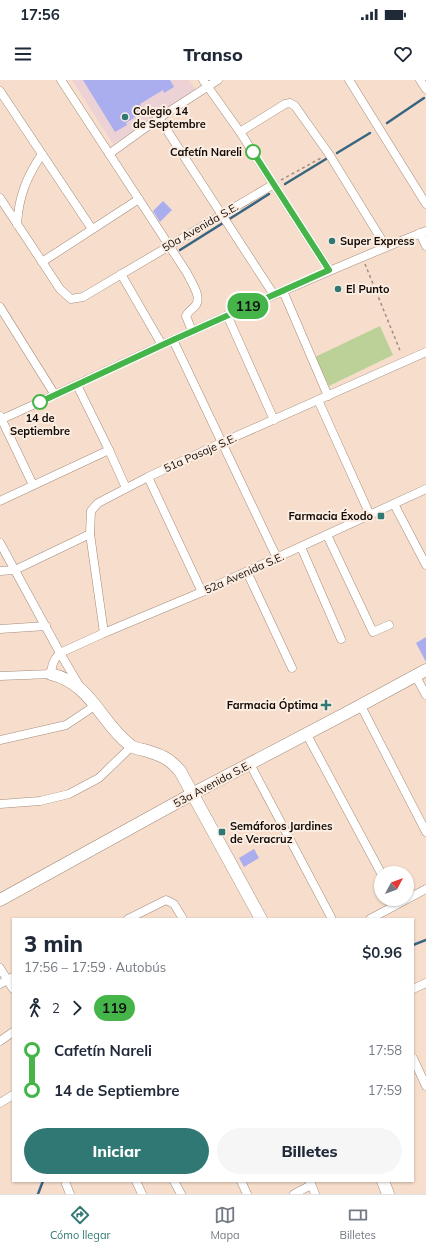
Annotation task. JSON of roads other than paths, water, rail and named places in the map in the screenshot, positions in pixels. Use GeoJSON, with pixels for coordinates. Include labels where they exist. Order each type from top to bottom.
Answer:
{"type":"FeatureCollection","features":[{"type":"Feature","properties":{"kind":"street"},"geometry":{"type":"LineString","coordinates":[[61,80],[187,273],[197,294],[198,301],[196,306],[188,312],[186,316],[192,331]]}},
{"type":"Feature","properties":{"kind":"street"},"geometry":{"type":"LineString","coordinates":[[109,154],[206,84],[218,80]]}},
{"type":"Feature","properties":{"kind":"street"},"geometry":{"type":"LineString","coordinates":[[349,80],[426,204]]}},
{"type":"Feature","properties":{"kind":"street"},"geometry":{"type":"LineString","coordinates":[[420,80],[426,89]]}},
{"type":"Feature","properties":{"kind":"street"},"geometry":{"type":"LineString","coordinates":[[206,84],[240,132],[329,270]]}},
{"type":"Feature","properties":{"kind":"street"},"geometry":{"type":"LineString","coordinates":[[0,91],[92,229]]}},
{"type":"Feature","properties":{"kind":"street"},"geometry":{"type":"LineString","coordinates":[[240,132],[285,104],[290,103],[295,106],[329,154],[386,247]]}},
{"type":"Feature","properties":{"kind":"street"},"geometry":{"type":"LineString","coordinates":[[159,118],[274,295]]}},
{"type":"Feature","properties":{"kind":"street"},"geometry":{"type":"LineString","coordinates":[[17,224],[23,187],[31,170],[42,154]]}},
{"type":"Feature","properties":{"kind":"street","name":"50a Avenida S.E."},"geometry":{"type":"LineString","coordinates":[[42,262],[60,289],[71,299],[83,297],[169,245],[224,219],[274,184]]}},
{"type":"Feature","properties":{"kind":"street"},"geometry":{"type":"LineString","coordinates":[[0,198],[42,262],[138,199]]}},
{"type":"Feature","properties":{"kind":"street"},"geometry":{"type":"LineString","coordinates":[[33,485],[1,418],[55,395],[192,331],[329,270],[423,232],[426,246]]}},
{"type":"Feature","properties":{"kind":"street"},"geometry":{"type":"LineString","coordinates":[[121,274],[162,345]]}},
{"type":"Feature","properties":{"kind":"street"},"geometry":{"type":"LineString","coordinates":[[283,291],[328,396]]}},
{"type":"Feature","properties":{"kind":"street"},"geometry":{"type":"LineString","coordinates":[[0,307],[55,395]]}},
{"type":"Feature","properties":{"kind":"street"},"geometry":{"type":"LineString","coordinates":[[227,316],[274,420]]}},
{"type":"Feature","properties":{"kind":"street"},"geometry":{"type":"LineString","coordinates":[[173,340],[277,558]]}},
{"type":"Feature","properties":{"kind":"street","name":"51a Pasaje S.E."},"geometry":{"type":"LineString","coordinates":[[104,633],[90,534],[91,511],[98,503],[148,477],[221,443],[426,352]]}},
{"type":"Feature","properties":{"kind":"street"},"geometry":{"type":"LineString","coordinates":[[77,385],[126,488]]}},
{"type":"Feature","properties":{"kind":"street"},"geometry":{"type":"LineString","coordinates":[[318,400],[370,515]]}},
{"type":"Feature","properties":{"kind":"street"},"geometry":{"type":"LineString","coordinates":[[0,501],[109,450]]}},
{"type":"Feature","properties":{"kind":"street"},"geometry":{"type":"LineString","coordinates":[[148,477],[202,592]]}},
{"type":"Feature","properties":{"kind":"street","name":"52a Avenida S.E."},"geometry":{"type":"LineString","coordinates":[[60,653],[247,572],[426,490]]}},
{"type":"Feature","properties":{"kind":"street"},"geometry":{"type":"LineString","coordinates":[[394,504],[426,565]]}},
{"type":"Feature","properties":{"kind":"street"},"geometry":{"type":"LineString","coordinates":[[0,571],[15,570],[90,534]]}},
{"type":"Feature","properties":{"kind":"street"},"geometry":{"type":"LineString","coordinates":[[327,535],[373,632],[389,625]]}},
{"type":"Feature","properties":{"kind":"street"},"geometry":{"type":"LineString","coordinates":[[0,542],[60,653],[82,690]]}},
{"type":"Feature","properties":{"kind":"street"},"geometry":{"type":"LineString","coordinates":[[301,547],[341,639]]}},
{"type":"Feature","properties":{"kind":"street"},"geometry":{"type":"LineString","coordinates":[[247,572],[292,668]]}},
{"type":"Feature","properties":{"kind":"street"},"geometry":{"type":"LineString","coordinates":[[0,629],[46,626]]}},
{"type":"Feature","properties":{"kind":"street"},"geometry":{"type":"LineString","coordinates":[[51,674],[52,665],[55,658],[60,653]]}},
{"type":"Feature","properties":{"kind":"street"},"geometry":{"type":"LineString","coordinates":[[421,673],[426,695]]}},
{"type":"Feature","properties":{"kind":"street","name":"53a Avenida S.E."},"geometry":{"type":"LineString","coordinates":[[0,900],[194,794],[421,673]]}},
{"type":"Feature","properties":{"kind":"street"},"geometry":{"type":"LineString","coordinates":[[0,676],[51,674],[70,681],[82,690],[96,705],[118,734],[131,746],[159,754],[171,761],[180,771],[194,794],[260,918]]}},
{"type":"Feature","properties":{"kind":"street"},"geometry":{"type":"LineString","coordinates":[[0,740],[66,725],[96,705]]}},
{"type":"Feature","properties":{"kind":"street"},"geometry":{"type":"LineString","coordinates":[[361,706],[426,832]]}},
{"type":"Feature","properties":{"kind":"street"},"geometry":{"type":"LineString","coordinates":[[307,735],[377,866]]}},
{"type":"Feature","properties":{"kind":"street"},"geometry":{"type":"LineString","coordinates":[[0,804],[40,801],[69,794],[99,778],[131,746]]}},
{"type":"Feature","properties":{"kind":"street"},"geometry":{"type":"LineString","coordinates":[[250,764],[331,918]]}},
{"type":"Feature","properties":{"kind":"street"},"geometry":{"type":"LineString","coordinates":[[414,895],[426,890]]}},
{"type":"Feature","properties":{"kind":"street"},"geometry":{"type":"LineString","coordinates":[[130,918],[166,900],[174,904],[182,918]]}},
{"type":"Feature","properties":{"kind":"street"},"geometry":{"type":"LineString","coordinates":[[372,918],[390,906]]}},
{"type":"Feature","properties":{"kind":"street"},"geometry":{"type":"LineString","coordinates":[[0,968],[7,980]]}},
{"type":"Feature","properties":{"kind":"street"},"geometry":{"type":"LineString","coordinates":[[414,989],[426,983]]}},
{"type":"Feature","properties":{"kind":"street"},"geometry":{"type":"LineString","coordinates":[[0,1041],[12,1033]]}},
{"type":"Feature","properties":{"kind":"street"},"geometry":{"type":"LineString","coordinates":[[414,1060],[426,1085]]}},
{"type":"Feature","properties":{"kind":"street"},"geometry":{"type":"LineString","coordinates":[[0,1103],[12,1096]]}},
{"type":"Feature","properties":{"kind":"street"},"geometry":{"type":"LineString","coordinates":[[136,1182],[142,1194]]}},
{"type":"Feature","properties":{"kind":"street"},"geometry":{"type":"LineString","coordinates":[[175,1182],[181,1194]]}},
{"type":"Feature","properties":{"kind":"street"},"geometry":{"type":"LineString","coordinates":[[241,1182],[247,1194]]}},
{"type":"Feature","properties":{"kind":"street"},"geometry":{"type":"LineString","coordinates":[[383,1182],[388,1194]]}},
{"type":"Feature","properties":{"kind":"street"},"geometry":{"type":"LineString","coordinates":[[294,1194],[310,1183],[315,1194]]}},
{"type":"Feature","properties":{"kind":"street"},"geometry":{"type":"LineString","coordinates":[[66,1184],[70,1194]]}},
{"type":"Feature","properties":{"kind":"waterway"},"geometry":{"type":"LineString","coordinates":[[387,123],[424,98]]}},
{"type":"Feature","properties":{"kind":"waterway"},"geometry":{"type":"LineString","coordinates":[[337,153],[370,133]]}},
{"type":"Feature","properties":{"kind":"waterway"},"geometry":{"type":"LineString","coordinates":[[285,184],[326,159]]}},
{"type":"Feature","properties":{"kind":"waterway"},"geometry":{"type":"LineString","coordinates":[[180,250],[269,194]]}},
{"type":"Feature","properties":{"kind":"waterway"},"geometry":{"type":"LineString","coordinates":[[414,945],[426,940]]}},
{"type":"Feature","properties":{"kind":"waterway"},"geometry":{"type":"LineString","coordinates":[[38,1194],[43,1182]]}},
{"type":"Feature","properties":{"kind":"place","name":"Colegio 14 de Septembre"},"geometry":{"type":"Point","coordinates":[125,117]}},
{"type":"Feature","properties":{"kind":"place","name":"Cafetín Nareli"},"geometry":{"type":"Point","coordinates":[253,152]}},
{"type":"Feature","properties":{"kind":"place","name":"Super Express"},"geometry":{"type":"Point","coordinates":[332,241]}},
{"type":"Feature","properties":{"kind":"place","name":"El Punto"},"geometry":{"type":"Point","coordinates":[338,289]}},
{"type":"Feature","properties":{"kind":"place","name":"14 de Septiembre"},"geometry":{"type":"Point","coordinates":[40,402]}},
{"type":"Feature","properties":{"kind":"place","name":"Farmacia Éxodo"},"geometry":{"type":"Point","coordinates":[381,516]}},
{"type":"Feature","properties":{"kind":"place","name":"Farmacia Óptima"},"geometry":{"type":"Point","coordinates":[326,705]}},
{"type":"Feature","properties":{"kind":"place","name":"Semáforos Jardines de Veracruz"},"geometry":{"type":"Point","coordinates":[222,832]}}]}
